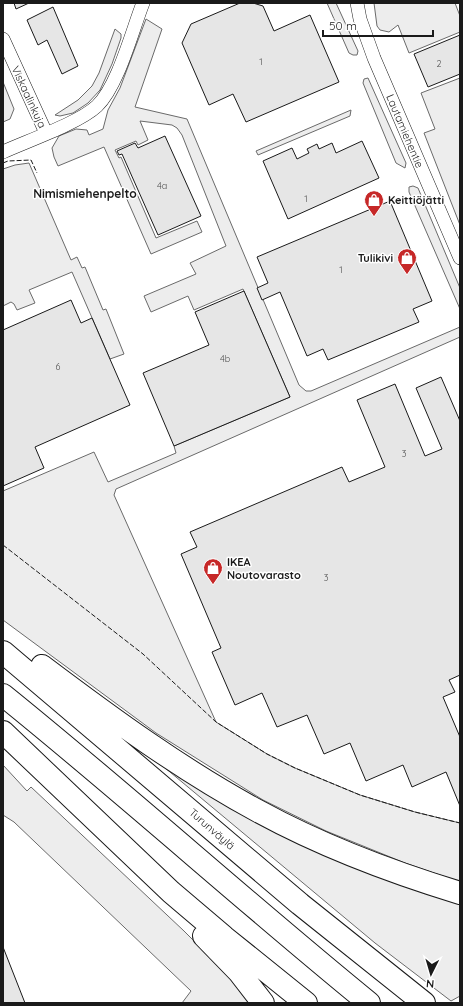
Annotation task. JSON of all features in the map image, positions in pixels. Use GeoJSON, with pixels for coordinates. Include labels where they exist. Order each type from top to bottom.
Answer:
{"type":"FeatureCollection","features":[{"type":"Feature","properties":{"kind":"highway"},"geometry":{"type":"LineString","coordinates":[[3,645],[40,664],[136,734],[204,779],[258,811],[310,837],[368,862],[460,893]]}},
{"type":"Feature","properties":{"kind":"highway","name":"Turunväylä"},"geometry":{"type":"LineString","coordinates":[[3,652],[59,697],[300,904],[424,1003]]}},
{"type":"Feature","properties":{"kind":"highway"},"geometry":{"type":"LineString","coordinates":[[3,695],[274,926],[369,1003]]}},
{"type":"Feature","properties":{"kind":"highway"},"geometry":{"type":"LineString","coordinates":[[3,732],[171,892],[306,1003]]}},
{"type":"Feature","properties":{"kind":"highway"},"geometry":{"type":"LineString","coordinates":[[171,892],[196,927],[238,972],[263,1003]]}},
{"type":"Feature","properties":{"kind":"street"},"geometry":{"type":"LineString","coordinates":[[3,152],[86,115],[98,106],[115,78],[143,3]]}},
{"type":"Feature","properties":{"kind":"street","name":"Lautamiehentie"},"geometry":{"type":"LineString","coordinates":[[357,3],[360,19],[371,52],[460,258]]}},
{"type":"Feature","properties":{"kind":"street","name":"Viskaalinkuja"},"geometry":{"type":"LineString","coordinates":[[3,39],[46,133]]}},
{"type":"Feature","properties":{"kind":"shaded area"},"geometry":{"type":"Polygon","coordinates":[[[327,3],[336,3],[358,51],[357,55],[349,53],[327,3]]]}},
{"type":"Feature","properties":{"kind":"shaded area"},"geometry":{"type":"Polygon","coordinates":[[[374,3],[455,3],[460,16],[460,32],[409,53],[398,25],[389,32],[380,30],[377,26],[374,3]]]}},
{"type":"Feature","properties":{"kind":"shaded area"},"geometry":{"type":"Polygon","coordinates":[[[146,19],[162,29],[135,107],[187,119],[299,385],[306,391],[311,391],[460,327],[460,337],[116,489],[114,495],[216,722],[267,754],[295,768],[360,795],[415,812],[460,823],[460,882],[405,863],[326,831],[263,800],[156,733],[3,620],[3,491],[94,452],[108,482],[176,453],[174,446],[290,397],[243,289],[194,310],[188,296],[151,312],[144,296],[196,274],[190,263],[226,246],[182,135],[177,128],[172,125],[140,121],[148,140],[138,145],[136,141],[115,150],[119,158],[121,157],[156,238],[197,221],[202,232],[151,254],[104,147],[58,166],[54,157],[52,148],[59,136],[76,129],[87,130],[89,135],[103,129],[108,110],[120,88],[146,19]]]}},
{"type":"Feature","properties":{"kind":"shaded area"},"geometry":{"type":"Polygon","coordinates":[[[115,29],[121,34],[121,38],[112,64],[100,90],[88,103],[73,113],[60,116],[55,115],[78,100],[92,86],[99,73],[115,29]]]}},
{"type":"Feature","properties":{"kind":"shaded area"},"geometry":{"type":"Polygon","coordinates":[[[368,78],[406,163],[405,168],[396,163],[363,83],[364,79],[368,78]]]}},
{"type":"Feature","properties":{"kind":"shaded area"},"geometry":{"type":"Polygon","coordinates":[[[460,78],[460,225],[424,133],[435,129],[421,93],[460,78]]]}},
{"type":"Feature","properties":{"kind":"shaded area"},"geometry":{"type":"Polygon","coordinates":[[[3,82],[14,109],[10,119],[3,122],[3,82]]]}},
{"type":"Feature","properties":{"kind":"shaded area"},"geometry":{"type":"Polygon","coordinates":[[[351,110],[350,116],[258,155],[256,151],[351,110]]]}},
{"type":"Feature","properties":{"kind":"shaded area"},"geometry":{"type":"Polygon","coordinates":[[[29,163],[71,260],[77,257],[82,268],[85,267],[103,310],[106,309],[124,354],[110,359],[72,272],[29,290],[35,303],[17,310],[11,302],[3,306],[3,169],[29,163]]]}},
{"type":"Feature","properties":{"kind":"shaded area"},"geometry":{"type":"Polygon","coordinates":[[[413,186],[418,188],[460,288],[460,309],[409,192],[409,187],[413,186]]]}},
{"type":"Feature","properties":{"kind":"shaded area"},"geometry":{"type":"Polygon","coordinates":[[[152,757],[460,902],[460,996],[451,1001],[375,943],[152,757]]]}},
{"type":"Feature","properties":{"kind":"shaded area"},"geometry":{"type":"Polygon","coordinates":[[[3,765],[27,791],[31,787],[184,931],[231,978],[250,1003],[182,1003],[191,991],[14,822],[3,815],[3,765]]]}},
{"type":"Feature","properties":{"kind":"building"},"geometry":{"type":"Polygon","coordinates":[[[14,3],[29,3],[16,9],[14,3]]]}},
{"type":"Feature","properties":{"kind":"building"},"geometry":{"type":"Polygon","coordinates":[[[240,3],[253,3],[263,6],[274,31],[310,15],[339,82],[246,122],[233,94],[209,105],[182,43],[191,24],[240,3]]]}},
{"type":"Feature","properties":{"kind":"building"},"geometry":{"type":"Polygon","coordinates":[[[53,7],[78,66],[62,74],[47,40],[38,45],[27,20],[53,7]]]}},
{"type":"Feature","properties":{"kind":"building"},"geometry":{"type":"Polygon","coordinates":[[[460,35],[460,74],[428,87],[414,54],[460,35]]]}},
{"type":"Feature","properties":{"kind":"building"},"geometry":{"type":"Polygon","coordinates":[[[165,136],[201,216],[158,235],[122,154],[119,155],[117,151],[135,143],[138,148],[165,136]]]}},
{"type":"Feature","properties":{"kind":"building"},"geometry":{"type":"Polygon","coordinates":[[[362,141],[379,178],[288,219],[263,161],[292,148],[297,159],[309,153],[307,149],[317,144],[319,149],[332,143],[336,153],[362,141]]]}},
{"type":"Feature","properties":{"kind":"building"},"geometry":{"type":"Polygon","coordinates":[[[390,201],[432,301],[413,309],[419,322],[328,360],[323,349],[307,356],[280,292],[262,300],[257,288],[268,283],[257,257],[390,201]]]}},
{"type":"Feature","properties":{"kind":"building"},"geometry":{"type":"Polygon","coordinates":[[[244,291],[290,397],[174,446],[143,373],[209,345],[195,312],[244,291]]]}},
{"type":"Feature","properties":{"kind":"building"},"geometry":{"type":"Polygon","coordinates":[[[71,300],[81,323],[92,318],[130,405],[35,447],[44,468],[3,486],[3,330],[71,300]]]}},
{"type":"Feature","properties":{"kind":"building"},"geometry":{"type":"Polygon","coordinates":[[[441,377],[460,421],[460,675],[449,680],[455,692],[443,697],[460,737],[460,806],[446,772],[412,787],[403,765],[366,781],[350,743],[324,754],[307,715],[277,727],[262,693],[235,705],[212,652],[221,648],[181,554],[197,547],[190,532],[342,467],[349,482],[385,467],[357,400],[395,384],[425,456],[442,449],[416,388],[441,377]]]}},
{"type":"Feature","properties":{"kind":"building"},"geometry":{"type":"Polygon","coordinates":[[[3,947],[25,1003],[3,1003],[3,947]]]}},
{"type":"Feature","properties":{"kind":"fence"},"geometry":{"type":"LineString","coordinates":[[3,163],[8,161],[31,160],[37,173]]}},
{"type":"Feature","properties":{"kind":"fence"},"geometry":{"type":"LineString","coordinates":[[3,545],[143,654],[216,722],[267,754],[295,768],[360,795],[415,812],[460,823]]}},
{"type":"Feature","properties":{"kind":"place","name":"Keittiöjätti"},"geometry":{"type":"Point","coordinates":[374,217]}},
{"type":"Feature","properties":{"kind":"place","name":"Tulikivi"},"geometry":{"type":"Point","coordinates":[407,275]}},
{"type":"Feature","properties":{"kind":"place","name":"IKEA Noutovarasto"},"geometry":{"type":"Point","coordinates":[213,585]}},
{"type":"Feature","properties":{"kind":"district","name":"Nimismiehenpelto"},"geometry":{"type":"Point","coordinates":[85,194]}}]}
